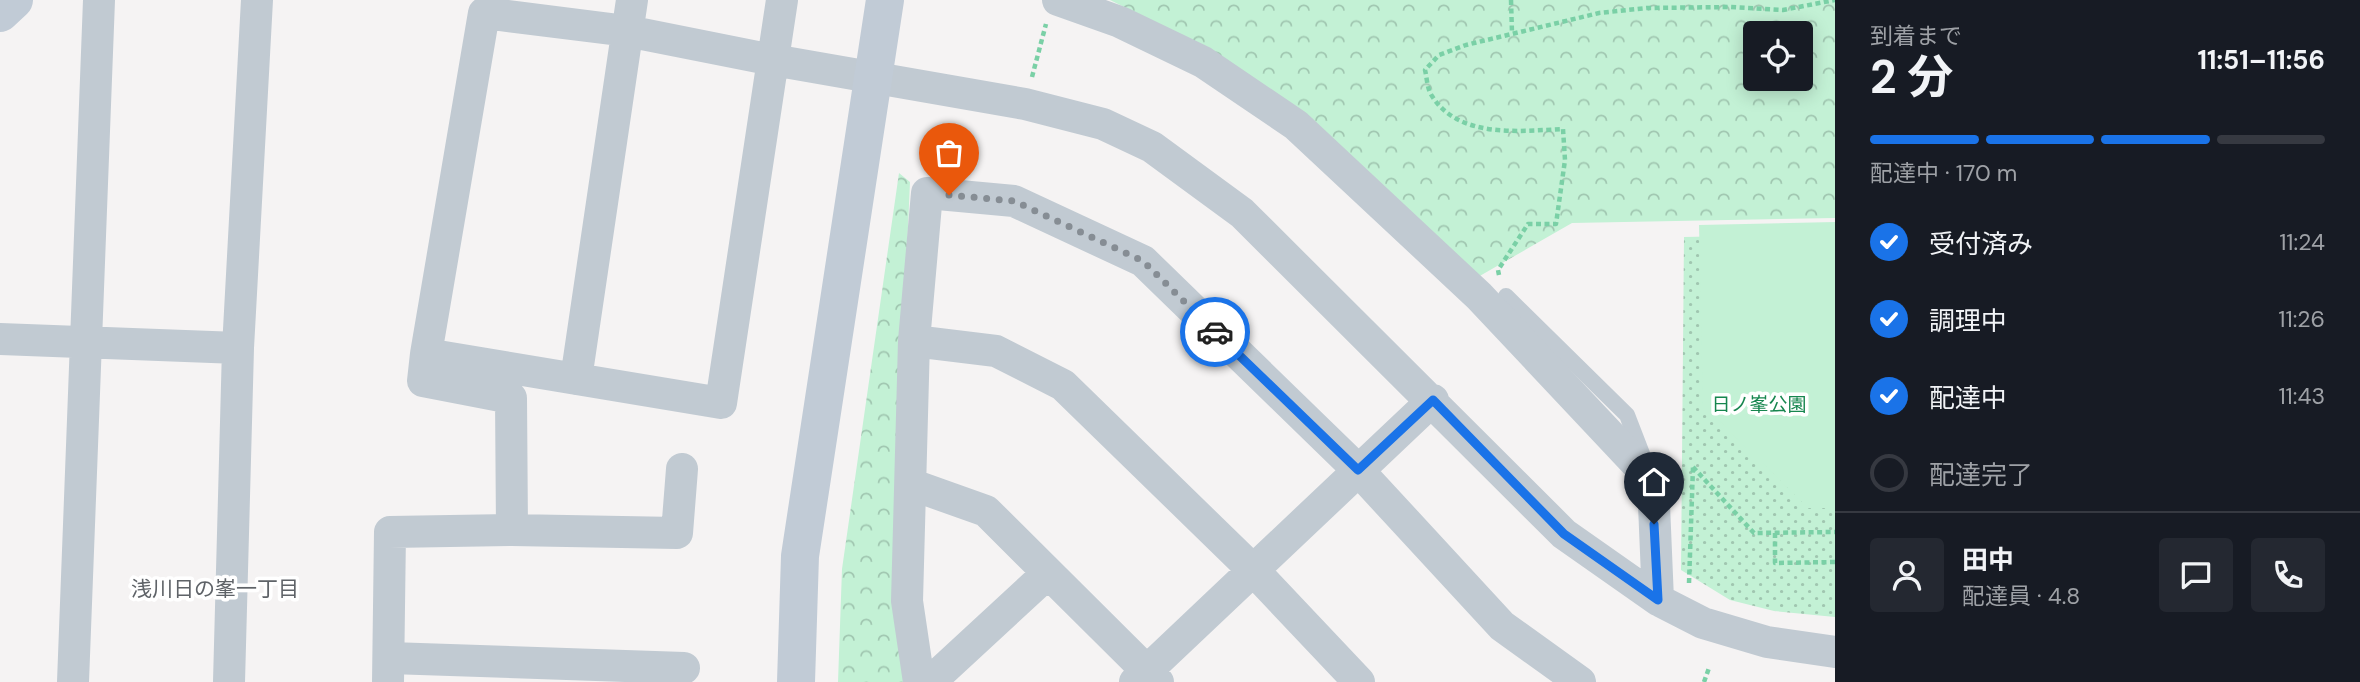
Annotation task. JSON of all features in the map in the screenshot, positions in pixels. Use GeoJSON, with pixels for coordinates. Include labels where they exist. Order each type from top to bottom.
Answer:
{"type":"FeatureCollection","features":[{"type":"Feature","properties":{"kind":"street"},"geometry":{"type":"LineString","coordinates":[[0,13],[14,0]]}},
{"type":"Feature","properties":{"kind":"street"},"geometry":{"type":"LineString","coordinates":[[73,682],[99,0]]}},
{"type":"Feature","properties":{"kind":"street"},"geometry":{"type":"LineString","coordinates":[[229,682],[237,348],[257,0]]}},
{"type":"Feature","properties":{"kind":"street"},"geometry":{"type":"LineString","coordinates":[[576,379],[632,0]]}},
{"type":"Feature","properties":{"kind":"street"},"geometry":{"type":"LineString","coordinates":[[426,354],[721,403],[782,0]]}},
{"type":"Feature","properties":{"kind":"street"},"geometry":{"type":"LineString","coordinates":[[796,682],[800,556],[885,0]]}},
{"type":"Feature","properties":{"kind":"street"},"geometry":{"type":"LineString","coordinates":[[1054,6],[1120,22],[1203,62],[1296,125],[1479,296],[1653,481],[1654,567],[1658,600]]}},
{"type":"Feature","properties":{"kind":"street"},"geometry":{"type":"LineString","coordinates":[[512,530],[511,398],[423,381],[485,7],[1025,104],[1103,124],[1152,147],[1242,213],[1433,400],[1564,534],[1658,600],[1703,623],[1767,642],[1835,652]]}},
{"type":"Feature","properties":{"kind":"street"},"geometry":{"type":"LineString","coordinates":[[919,682],[907,601],[914,341],[927,192],[1014,201],[1143,261],[1358,470],[1502,626],[1580,682]]}},
{"type":"Feature","properties":{"kind":"street"},"geometry":{"type":"LineString","coordinates":[[0,339],[237,348]]}},
{"type":"Feature","properties":{"kind":"street"},"geometry":{"type":"LineString","coordinates":[[914,341],[996,351],[1063,385],[1255,572],[1359,682]]}},
{"type":"Feature","properties":{"kind":"street"},"geometry":{"type":"LineString","coordinates":[[912,485],[986,511],[1147,678],[1433,400]]}},
{"type":"Feature","properties":{"kind":"street"},"geometry":{"type":"LineString","coordinates":[[682,469],[677,547],[512,530],[390,533],[389,670],[684,668]]}},
{"type":"Feature","properties":{"kind":"street"},"geometry":{"type":"LineString","coordinates":[[930,682],[1048,573]]}},
{"type":"Feature","properties":{"kind":"lane"},"geometry":{"type":"LineString","coordinates":[[1506,296],[1627,415],[1653,481]]}},
{"type":"Feature","properties":{"kind":"path"},"geometry":{"type":"LineString","coordinates":[[1511,0],[1512,33]]}},
{"type":"Feature","properties":{"kind":"path"},"geometry":{"type":"LineString","coordinates":[[1506,296],[1498,270],[1528,225],[1556,224],[1565,160],[1563,129],[1502,131],[1453,119],[1430,95],[1425,69],[1439,55],[1512,33],[1599,13],[1647,8],[1730,6],[1783,10],[1835,1]]}},
{"type":"Feature","properties":{"kind":"path"},"geometry":{"type":"LineString","coordinates":[[1025,104],[1054,6]]}},
{"type":"Feature","properties":{"kind":"path"},"geometry":{"type":"LineString","coordinates":[[1689,587],[1693,467],[1755,533],[1835,532]]}},
{"type":"Feature","properties":{"kind":"path"},"geometry":{"type":"LineString","coordinates":[[1774,533],[1775,563],[1835,562]]}},
{"type":"Feature","properties":{"kind":"path"},"geometry":{"type":"LineString","coordinates":[[1704,682],[1709,668]]}},
{"type":"Feature","properties":{"kind":"green space"},"geometry":{"type":"Polygon","coordinates":[[[1110,0],[1835,0],[1835,218],[1572,223],[1478,277],[1162,26],[1110,0]]]}},
{"type":"Feature","properties":{"kind":"green space"},"geometry":{"type":"Polygon","coordinates":[[[899,173],[910,182],[892,592],[904,682],[838,682],[842,569],[899,173]]]}},
{"type":"Feature","properties":{"kind":"green space"},"geometry":{"type":"Polygon","coordinates":[[[1835,222],[1835,508],[1808,508],[1703,405],[1699,225],[1835,222]]]}},
{"type":"Feature","properties":{"kind":"green space","name":"日ノ峯公園"},"geometry":{"type":"Polygon","coordinates":[[[1835,234],[1835,617],[1774,611],[1730,600],[1681,570],[1684,237],[1835,234]]]}},
{"type":"Feature","properties":{"kind":"way so far"},"geometry":{"type":"LineString","coordinates":[[949,195],[1014,201],[1143,261],[1215,332]]}},
{"type":"Feature","properties":{"kind":"district","name":"浅川日の峯一丁目"},"geometry":{"type":"Point","coordinates":[215,589]}},
{"type":"Feature","properties":{"kind":"route"},"geometry":{"type":"LineString","coordinates":[[1215,332],[1358,470],[1433,400],[1564,534],[1658,600],[1654,567],[1654,524]]}}]}
